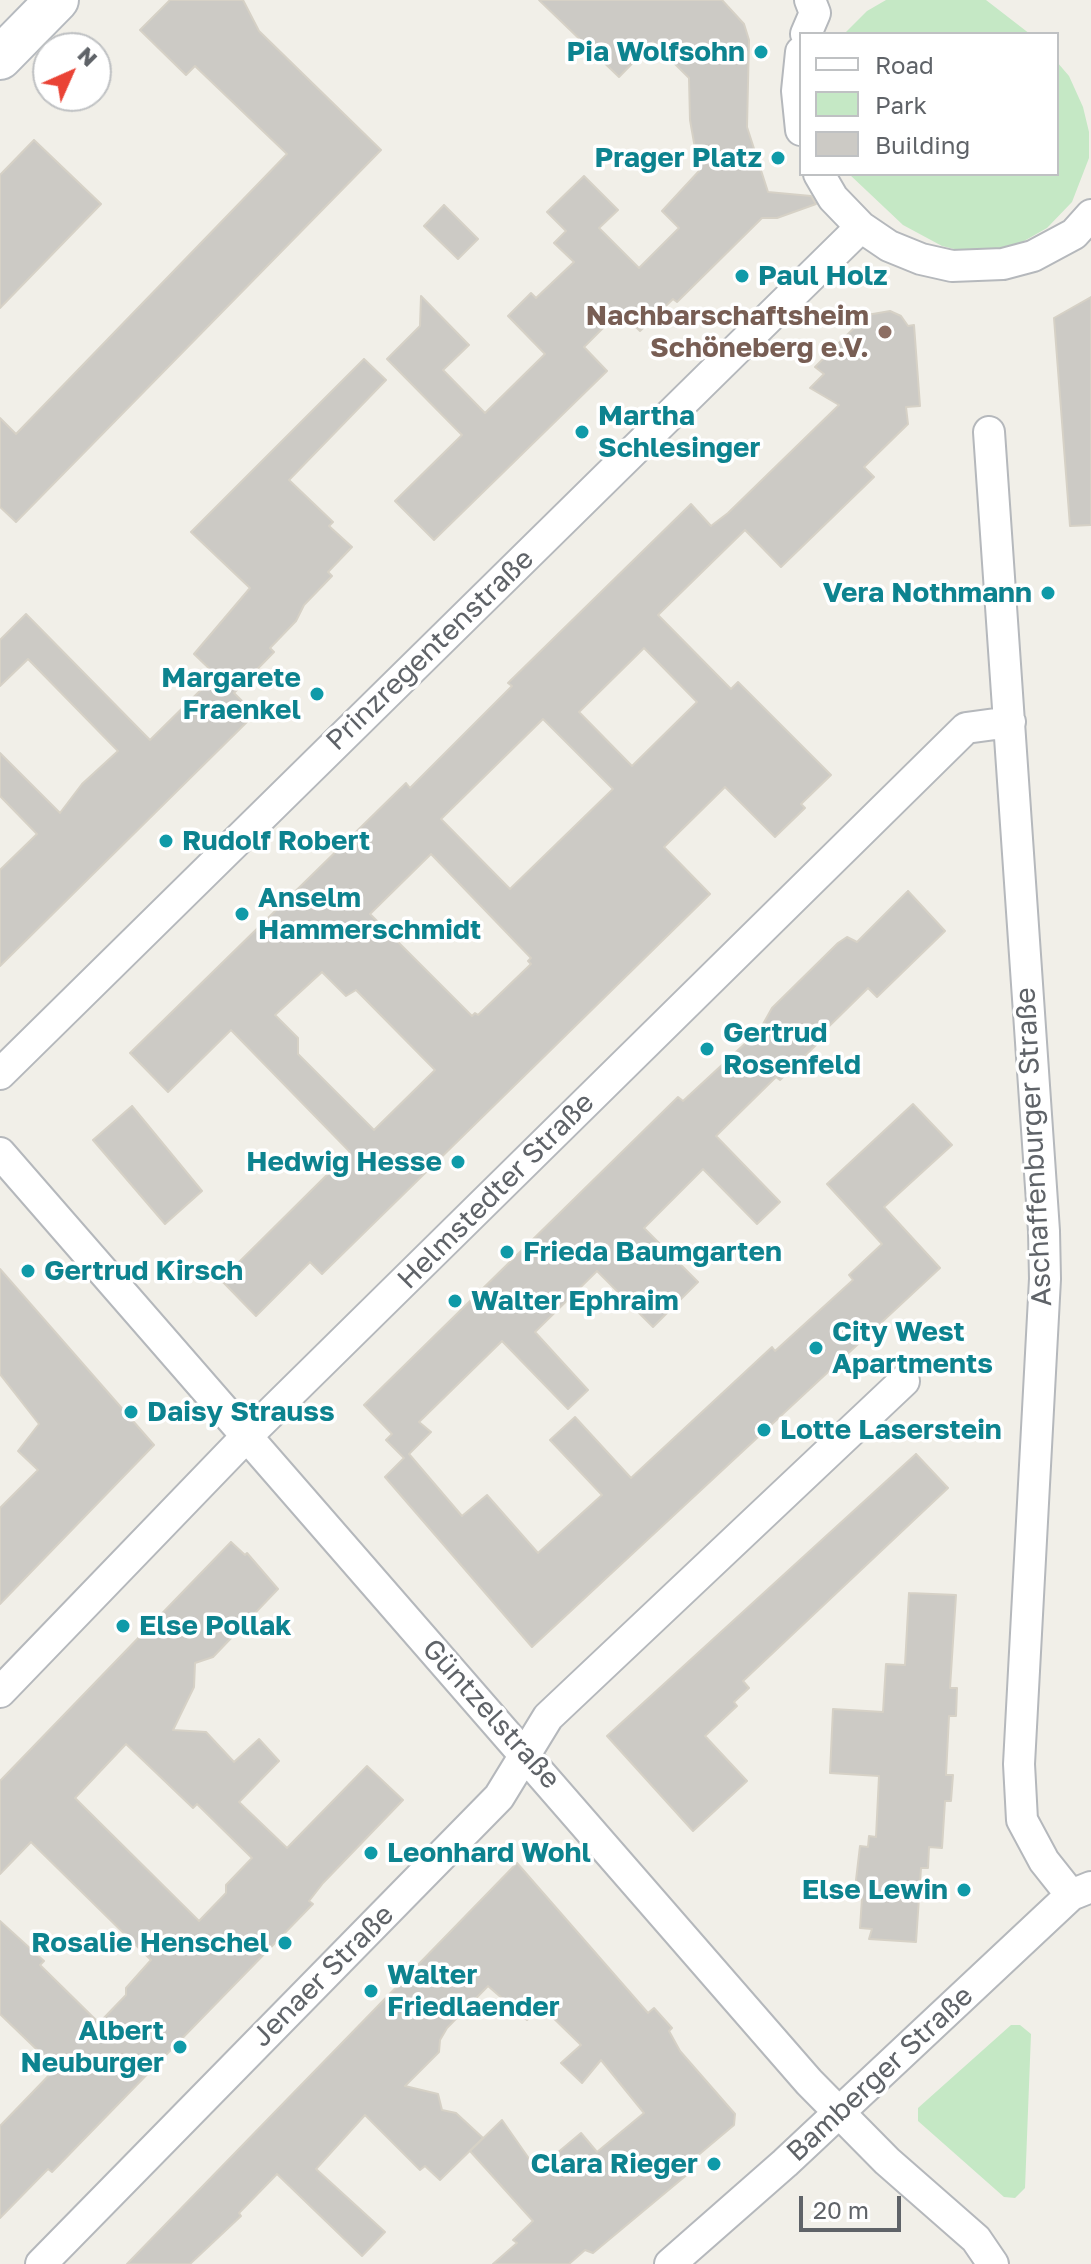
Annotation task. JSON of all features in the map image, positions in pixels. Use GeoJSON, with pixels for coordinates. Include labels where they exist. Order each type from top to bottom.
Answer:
{"type":"FeatureCollection","features":[{"type":"Feature","properties":{"kind":"main road"},"geometry":{"type":"LineString","coordinates":[[0,58],[57,0]]}},
{"type":"Feature","properties":{"kind":"street"},"geometry":{"type":"LineString","coordinates":[[799,72],[799,110]]}},
{"type":"Feature","properties":{"kind":"street"},"geometry":{"type":"LineString","coordinates":[[820,176],[833,198],[861,227],[889,246],[921,259],[952,266],[983,267],[1022,260],[1074,234],[1091,215]]}},
{"type":"Feature","properties":{"kind":"street","name":"Prinzregentenstraße"},"geometry":{"type":"LineString","coordinates":[[0,1074],[861,227]]}},
{"type":"Feature","properties":{"kind":"street","name":"Aschaffenburger Straße"},"geometry":{"type":"LineString","coordinates":[[989,432],[1045,1279],[1019,1764],[1022,1820],[1044,1861],[1081,1891]]}},
{"type":"Feature","properties":{"kind":"street","name":"Helmstedter Straße"},"geometry":{"type":"LineString","coordinates":[[0,1692],[245,1438],[966,728],[1010,722]]}},
{"type":"Feature","properties":{"kind":"street","name":"Güntzelstraße"},"geometry":{"type":"LineString","coordinates":[[0,1153],[245,1438],[525,1752],[838,2113],[976,2239],[993,2264]]}},
{"type":"Feature","properties":{"kind":"street","name":"Jenaer Straße"},"geometry":{"type":"LineString","coordinates":[[41,2264],[499,1797],[548,1717],[578,1686],[904,1381]]}},
{"type":"Feature","properties":{"kind":"street","name":"Bamberger Straße"},"geometry":{"type":"LineString","coordinates":[[670,2264],[1081,1891]]}},
{"type":"Feature","properties":{"kind":"green space"},"geometry":{"type":"Polygon","coordinates":[[[886,0],[986,0],[1027,32],[846,32],[867,11],[886,0]]]}},
{"type":"Feature","properties":{"kind":"green space"},"geometry":{"type":"Polygon","coordinates":[[[1059,64],[1069,76],[1083,107],[1089,132],[1089,158],[1072,202],[1047,228],[1017,245],[998,251],[966,252],[942,246],[903,225],[851,176],[1059,176],[1059,64]]]}},
{"type":"Feature","properties":{"kind":"green space"},"geometry":{"type":"Polygon","coordinates":[[[1011,2025],[1020,2025],[1031,2034],[1025,2188],[1015,2198],[1004,2197],[918,2121],[918,2108],[1011,2025]]]}},
{"type":"Feature","properties":{"kind":"building"},"geometry":{"type":"Polygon","coordinates":[[[170,0],[243,0],[259,31],[381,150],[16,522],[0,507],[0,418],[16,434],[287,154],[195,66],[186,75],[140,30],[170,0]]]}},
{"type":"Feature","properties":{"kind":"building"},"geometry":{"type":"Polygon","coordinates":[[[539,0],[722,0],[744,24],[749,40],[747,127],[768,192],[811,196],[816,204],[777,218],[762,218],[677,302],[673,299],[640,331],[620,311],[584,347],[607,371],[434,540],[395,501],[462,435],[387,359],[420,326],[421,296],[469,345],[443,370],[485,413],[545,354],[508,316],[531,293],[536,298],[574,262],[554,243],[566,231],[547,212],[584,176],[618,210],[599,228],[639,268],[679,228],[662,211],[699,171],[690,120],[689,78],[653,42],[619,77],[539,0]]]}},
{"type":"Feature","properties":{"kind":"building"},"geometry":{"type":"Polygon","coordinates":[[[34,140],[101,204],[0,308],[0,175],[34,140]]]}},
{"type":"Feature","properties":{"kind":"building"},"geometry":{"type":"Polygon","coordinates":[[[444,205],[478,239],[458,259],[424,226],[444,205]]]}},
{"type":"Feature","properties":{"kind":"building"},"geometry":{"type":"Polygon","coordinates":[[[1091,297],[1091,525],[1070,526],[1054,318],[1091,297]]]}},
{"type":"Feature","properties":{"kind":"building"},"geometry":{"type":"Polygon","coordinates":[[[890,311],[901,316],[908,326],[914,325],[920,406],[906,407],[908,424],[864,467],[874,477],[781,567],[745,530],[658,615],[731,689],[738,682],[831,775],[801,804],[805,808],[775,837],[725,787],[664,847],[710,894],[322,1274],[310,1262],[256,1316],[221,1280],[350,1152],[231,1030],[168,1092],[130,1053],[406,783],[410,788],[512,686],[508,683],[691,504],[711,526],[839,405],[810,388],[824,374],[815,367],[867,315],[890,311]],[[644,648],[579,712],[632,766],[697,702],[644,648]],[[543,719],[441,819],[510,889],[613,789],[543,719]],[[431,854],[370,914],[472,1016],[475,1013],[478,1015],[531,964],[528,961],[531,958],[431,854]],[[322,972],[275,1015],[298,1038],[298,1054],[374,1130],[435,1070],[356,990],[346,996],[322,972]]]}},
{"type":"Feature","properties":{"kind":"building"},"geometry":{"type":"Polygon","coordinates":[[[364,359],[386,380],[289,480],[333,522],[329,526],[352,547],[328,572],[332,576],[304,605],[296,621],[270,648],[274,652],[234,693],[255,714],[0,966],[0,870],[37,834],[0,796],[0,753],[60,813],[82,784],[118,751],[28,659],[0,686],[0,640],[26,614],[150,740],[216,675],[194,654],[250,588],[191,532],[364,359]]]}},
{"type":"Feature","properties":{"kind":"building"},"geometry":{"type":"Polygon","coordinates":[[[908,891],[945,931],[877,997],[868,988],[813,1042],[816,1045],[780,1080],[776,1077],[716,1136],[780,1202],[757,1224],[703,1169],[644,1228],[698,1282],[653,1327],[597,1271],[535,1332],[588,1390],[568,1409],[502,1341],[419,1422],[431,1432],[409,1454],[462,1516],[487,1495],[538,1553],[602,1495],[550,1440],[575,1417],[631,1478],[772,1347],[775,1351],[853,1280],[849,1275],[882,1244],[827,1184],[913,1104],[952,1145],[884,1207],[940,1268],[532,1647],[385,1477],[404,1458],[386,1440],[392,1434],[364,1405],[678,1097],[683,1101],[750,1039],[753,1042],[772,1008],[838,943],[847,937],[857,942],[908,891]]]}},
{"type":"Feature","properties":{"kind":"building"},"geometry":{"type":"Polygon","coordinates":[[[132,1106],[202,1191],[165,1224],[93,1140],[132,1106]]]}},
{"type":"Feature","properties":{"kind":"building"},"geometry":{"type":"Polygon","coordinates":[[[0,1269],[154,1445],[0,1604],[0,1508],[38,1470],[18,1451],[39,1424],[0,1374],[0,1269]]]}},
{"type":"Feature","properties":{"kind":"building"},"geometry":{"type":"Polygon","coordinates":[[[916,1454],[948,1488],[743,1681],[749,1688],[734,1702],[737,1706],[705,1736],[747,1781],[693,1831],[607,1736],[916,1454]]]}},
{"type":"Feature","properties":{"kind":"building"},"geometry":{"type":"Polygon","coordinates":[[[231,1542],[245,1555],[247,1553],[278,1589],[213,1657],[195,1663],[194,1687],[173,1730],[206,1732],[234,1762],[259,1739],[279,1761],[239,1802],[287,1848],[367,1766],[403,1800],[323,1883],[309,1901],[313,1904],[52,2172],[48,2169],[0,2218],[0,2126],[56,2068],[0,2014],[0,1921],[44,1961],[40,1965],[99,2023],[126,1995],[126,1988],[151,1960],[31,1842],[0,1874],[0,1781],[231,1542]],[[126,1744],[75,1798],[199,1921],[226,1893],[226,1885],[252,1858],[197,1804],[193,1808],[126,1744]]]}},
{"type":"Feature","properties":{"kind":"building"},"geometry":{"type":"Polygon","coordinates":[[[909,1593],[956,1595],[950,1688],[957,1688],[956,1716],[949,1716],[946,1775],[953,1775],[951,1801],[945,1801],[942,1848],[929,1847],[928,1868],[921,1868],[916,1942],[869,1939],[872,1929],[860,1928],[862,1898],[854,1897],[860,1846],[868,1847],[869,1836],[876,1837],[879,1776],[830,1773],[833,1709],[883,1712],[886,1664],[905,1665],[909,1593]]]}},
{"type":"Feature","properties":{"kind":"building"},"geometry":{"type":"Polygon","coordinates":[[[517,1863],[648,2013],[654,2008],[672,2028],[669,2031],[680,2051],[735,2114],[734,2125],[690,2162],[695,2168],[593,2253],[585,2250],[569,2264],[493,2264],[517,2243],[513,2240],[533,2221],[470,2151],[502,2120],[537,2170],[581,2133],[597,2152],[644,2113],[601,2060],[582,2083],[561,2063],[581,2045],[541,2006],[527,2020],[488,1986],[447,2028],[440,2040],[439,2052],[405,2086],[438,2094],[442,2110],[456,2113],[483,2138],[440,2180],[425,2166],[420,2170],[365,2115],[316,2169],[385,2232],[362,2256],[277,2174],[239,2213],[241,2216],[190,2264],[127,2264],[517,1863]]]}},
{"type":"Feature","properties":{"kind":"place","name":"Pia Wolfsohn"},"geometry":{"type":"Point","coordinates":[761,52]}},
{"type":"Feature","properties":{"kind":"place","name":"Prager Platz"},"geometry":{"type":"Point","coordinates":[778,158]}},
{"type":"Feature","properties":{"kind":"place","name":"Paul Holz"},"geometry":{"type":"Point","coordinates":[742,276]}},
{"type":"Feature","properties":{"kind":"place","name":"Nachbarschaftsheim Schöneberg e.V."},"geometry":{"type":"Point","coordinates":[885,332]}},
{"type":"Feature","properties":{"kind":"place","name":"Martha Schlesinger"},"geometry":{"type":"Point","coordinates":[582,432]}},
{"type":"Feature","properties":{"kind":"place","name":"Vera Nothmann"},"geometry":{"type":"Point","coordinates":[1048,593]}},
{"type":"Feature","properties":{"kind":"place","name":"Margarete Fraenkel"},"geometry":{"type":"Point","coordinates":[317,694]}},
{"type":"Feature","properties":{"kind":"place","name":"Rudolf Robert"},"geometry":{"type":"Point","coordinates":[166,841]}},
{"type":"Feature","properties":{"kind":"place","name":"Anselm Hammerschmidt"},"geometry":{"type":"Point","coordinates":[242,914]}},
{"type":"Feature","properties":{"kind":"place","name":"Gertrud Rosenfeld"},"geometry":{"type":"Point","coordinates":[707,1049]}},
{"type":"Feature","properties":{"kind":"place","name":"Hedwig Hesse"},"geometry":{"type":"Point","coordinates":[458,1162]}},
{"type":"Feature","properties":{"kind":"place","name":"Frieda Baumgarten"},"geometry":{"type":"Point","coordinates":[507,1252]}},
{"type":"Feature","properties":{"kind":"place","name":"Gertrud Kirsch"},"geometry":{"type":"Point","coordinates":[28,1271]}},
{"type":"Feature","properties":{"kind":"place","name":"Walter Ephraim"},"geometry":{"type":"Point","coordinates":[455,1301]}},
{"type":"Feature","properties":{"kind":"place","name":"City West Apartments"},"geometry":{"type":"Point","coordinates":[816,1348]}},
{"type":"Feature","properties":{"kind":"place","name":"Daisy Strauss"},"geometry":{"type":"Point","coordinates":[131,1412]}},
{"type":"Feature","properties":{"kind":"place","name":"Lotte Laserstein"},"geometry":{"type":"Point","coordinates":[764,1430]}},
{"type":"Feature","properties":{"kind":"place","name":"Else Pollak"},"geometry":{"type":"Point","coordinates":[123,1626]}},
{"type":"Feature","properties":{"kind":"place","name":"Leonhard Wohl"},"geometry":{"type":"Point","coordinates":[371,1853]}},
{"type":"Feature","properties":{"kind":"place","name":"Else Lewin"},"geometry":{"type":"Point","coordinates":[964,1890]}},
{"type":"Feature","properties":{"kind":"place","name":"Rosalie Henschel"},"geometry":{"type":"Point","coordinates":[285,1943]}},
{"type":"Feature","properties":{"kind":"place","name":"Walter Friedlaender"},"geometry":{"type":"Point","coordinates":[371,1991]}},
{"type":"Feature","properties":{"kind":"place","name":"Albert Neuburger"},"geometry":{"type":"Point","coordinates":[180,2047]}},
{"type":"Feature","properties":{"kind":"place","name":"Clara Rieger"},"geometry":{"type":"Point","coordinates":[714,2164]}}]}
